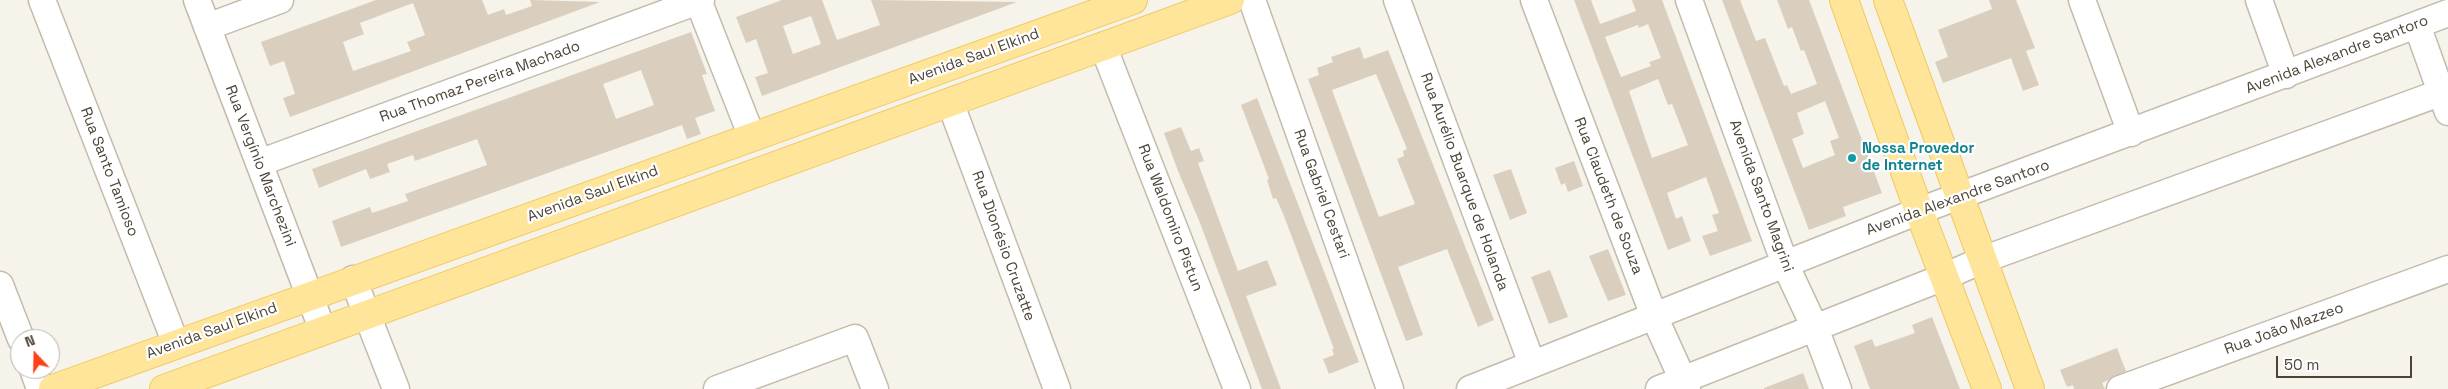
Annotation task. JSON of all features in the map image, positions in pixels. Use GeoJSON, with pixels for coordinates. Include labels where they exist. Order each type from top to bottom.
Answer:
{"type":"FeatureCollection","features":[{"type":"Feature","properties":{"kind":"main road","name":"Avenida Saul Elkind"},"geometry":{"type":"LineString","coordinates":[[53,389],[353,279],[1133,0]]}},
{"type":"Feature","properties":{"kind":"main road"},"geometry":{"type":"LineString","coordinates":[[164,389],[196,383],[323,331],[1103,46],[1200,5],[1230,0]]}},
{"type":"Feature","properties":{"kind":"main road"},"geometry":{"type":"LineString","coordinates":[[1844,0],[1919,211],[1987,389]]}},
{"type":"Feature","properties":{"kind":"main road"},"geometry":{"type":"LineString","coordinates":[[1888,0],[2030,389]]}},
{"type":"Feature","properties":{"kind":"main road"},"geometry":{"type":"LineString","coordinates":[[884,89],[894,123]]}},
{"type":"Feature","properties":{"kind":"street","name":"Rua Santo Tamioso"},"geometry":{"type":"LineString","coordinates":[[42,0],[176,344]]}},
{"type":"Feature","properties":{"kind":"street","name":"Rua Vergínio Marchezini"},"geometry":{"type":"LineString","coordinates":[[197,0],[323,331]]}},
{"type":"Feature","properties":{"kind":"street"},"geometry":{"type":"LineString","coordinates":[[207,27],[280,0]]}},
{"type":"Feature","properties":{"kind":"street"},"geometry":{"type":"LineString","coordinates":[[699,0],[752,137]]}},
{"type":"Feature","properties":{"kind":"street","name":"Rua Thomaz Pereira Machado"},"geometry":{"type":"LineString","coordinates":[[259,163],[699,0]]}},
{"type":"Feature","properties":{"kind":"street","name":"Rua Gabriel Cestari"},"geometry":{"type":"LineString","coordinates":[[1252,0],[1390,389]]}},
{"type":"Feature","properties":{"kind":"street","name":"Rua Aurélio Buarque de Holanda"},"geometry":{"type":"LineString","coordinates":[[1397,0],[1532,364]]}},
{"type":"Feature","properties":{"kind":"street","name":"Rua Claudeth de Souza"},"geometry":{"type":"LineString","coordinates":[[1534,0],[1654,316],[1685,384]]}},
{"type":"Feature","properties":{"kind":"street","name":"Avenida Santo Magrini"},"geometry":{"type":"LineString","coordinates":[[1689,0],[1785,264],[1815,328],[1838,389]]}},
{"type":"Feature","properties":{"kind":"street"},"geometry":{"type":"LineString","coordinates":[[2082,0],[2131,133]]}},
{"type":"Feature","properties":{"kind":"street"},"geometry":{"type":"LineString","coordinates":[[2259,0],[2286,75]]}},
{"type":"Feature","properties":{"kind":"street","name":"Avenida Alexandre Santoro"},"geometry":{"type":"LineString","coordinates":[[1470,389],[1919,211],[1960,198],[2448,13]]}},
{"type":"Feature","properties":{"kind":"street"},"geometry":{"type":"LineString","coordinates":[[1659,389],[1685,384],[1815,328],[1982,260],[2446,98],[2416,25]]}},
{"type":"Feature","properties":{"kind":"street","name":"Rua Waldomiro Pistun"},"geometry":{"type":"LineString","coordinates":[[1103,46],[1237,389]]}},
{"type":"Feature","properties":{"kind":"street","name":"Rua Dionésio Cruzatte"},"geometry":{"type":"LineString","coordinates":[[950,102],[1056,389]]}},
{"type":"Feature","properties":{"kind":"street","name":"Rua João Mazzeo"},"geometry":{"type":"LineString","coordinates":[[2120,389],[2448,270]]}},
{"type":"Feature","properties":{"kind":"street"},"geometry":{"type":"LineString","coordinates":[[353,279],[396,389]]}},
{"type":"Feature","properties":{"kind":"street"},"geometry":{"type":"LineString","coordinates":[[0,285],[17,329]]}},
{"type":"Feature","properties":{"kind":"street"},"geometry":{"type":"LineString","coordinates":[[717,389],[855,338],[875,389]]}},
{"type":"Feature","properties":{"kind":"building"},"geometry":{"type":"Polygon","coordinates":[[[376,0],[482,0],[488,15],[504,9],[506,15],[532,6],[530,0],[600,2],[290,117],[283,98],[295,94],[284,61],[270,66],[261,42],[376,0]],[[413,3],[360,23],[364,34],[343,42],[353,71],[411,51],[407,42],[425,35],[413,3]]]}},
{"type":"Feature","properties":{"kind":"building"},"geometry":{"type":"Polygon","coordinates":[[[782,0],[822,0],[837,40],[880,25],[871,0],[1017,2],[762,96],[755,77],[768,73],[756,39],[746,43],[736,17],[782,0]],[[811,16],[783,26],[793,54],[821,44],[811,16]]]}},
{"type":"Feature","properties":{"kind":"building"},"geometry":{"type":"Polygon","coordinates":[[[1574,0],[1591,0],[1600,24],[1636,11],[1632,0],[1662,0],[1752,241],[1710,256],[1702,236],[1718,231],[1712,215],[1719,213],[1706,177],[1667,193],[1676,219],[1682,216],[1691,241],[1668,250],[1574,0]],[[1648,24],[1639,28],[1638,25],[1605,37],[1621,77],[1651,66],[1649,62],[1661,58],[1648,24]],[[1658,79],[1629,91],[1652,158],[1688,145],[1672,104],[1668,105],[1658,79]]]}},
{"type":"Feature","properties":{"kind":"building"},"geometry":{"type":"Polygon","coordinates":[[[1722,0],[1740,0],[1756,41],[1765,38],[1784,86],[1787,85],[1791,94],[1817,84],[1804,50],[1801,51],[1792,27],[1788,29],[1777,0],[1809,0],[1882,193],[1843,207],[1846,216],[1809,230],[1722,0]],[[1825,101],[1797,113],[1804,134],[1792,139],[1803,168],[1835,155],[1830,141],[1839,138],[1825,101]]]}},
{"type":"Feature","properties":{"kind":"building"},"geometry":{"type":"Polygon","coordinates":[[[1989,0],[2016,0],[2035,48],[2026,51],[2039,85],[2023,91],[2011,58],[1943,83],[1935,62],[1948,57],[1938,30],[1992,9],[1989,0]]]}},
{"type":"Feature","properties":{"kind":"building"},"geometry":{"type":"Polygon","coordinates":[[[691,32],[707,74],[702,75],[715,111],[695,118],[701,134],[687,139],[682,125],[341,247],[332,221],[370,207],[372,213],[408,201],[405,194],[487,165],[477,139],[415,161],[413,155],[387,164],[390,172],[370,179],[366,169],[319,188],[312,169],[691,32]],[[641,70],[603,84],[616,119],[654,105],[641,70]]]}},
{"type":"Feature","properties":{"kind":"building"},"geometry":{"type":"Polygon","coordinates":[[[1360,47],[1364,59],[1388,50],[1494,320],[1478,327],[1447,249],[1398,267],[1423,335],[1406,341],[1308,79],[1319,75],[1317,68],[1333,62],[1331,57],[1360,47]],[[1376,74],[1332,90],[1379,217],[1415,204],[1397,159],[1404,156],[1403,151],[1407,149],[1376,74]]]}},
{"type":"Feature","properties":{"kind":"building"},"geometry":{"type":"Polygon","coordinates":[[[1257,98],[1359,362],[1329,374],[1323,359],[1334,355],[1332,349],[1334,349],[1284,216],[1276,198],[1273,199],[1267,180],[1269,179],[1241,105],[1257,98]]]}},
{"type":"Feature","properties":{"kind":"building"},"geometry":{"type":"Polygon","coordinates":[[[1181,127],[1191,151],[1199,148],[1204,161],[1198,163],[1238,271],[1267,260],[1277,285],[1246,296],[1281,389],[1262,389],[1200,223],[1178,171],[1164,133],[1181,127]]]}},
{"type":"Feature","properties":{"kind":"building"},"geometry":{"type":"Polygon","coordinates":[[[1574,161],[1583,186],[1568,192],[1565,183],[1561,185],[1555,168],[1574,161]]]}},
{"type":"Feature","properties":{"kind":"building"},"geometry":{"type":"Polygon","coordinates":[[[1511,169],[1527,213],[1510,220],[1493,175],[1511,169]]]}},
{"type":"Feature","properties":{"kind":"building"},"geometry":{"type":"Polygon","coordinates":[[[1608,249],[1626,295],[1608,301],[1589,256],[1608,249]]]}},
{"type":"Feature","properties":{"kind":"building"},"geometry":{"type":"Polygon","coordinates":[[[1550,270],[1568,317],[1549,324],[1531,277],[1550,270]]]}},
{"type":"Feature","properties":{"kind":"building"},"geometry":{"type":"Polygon","coordinates":[[[1932,317],[1960,389],[1870,389],[1854,346],[1872,339],[1875,347],[1915,333],[1912,325],[1932,317]]]}},
{"type":"Feature","properties":{"kind":"building"},"geometry":{"type":"Polygon","coordinates":[[[2117,348],[2126,371],[2102,383],[2105,389],[2074,389],[2073,385],[2067,387],[2060,370],[2117,348]]]}},
{"type":"Feature","properties":{"kind":"building"},"geometry":{"type":"Polygon","coordinates":[[[1803,373],[1809,389],[1764,389],[1764,388],[1803,373]]]}},
{"type":"Feature","properties":{"kind":"place","name":"Nossa Provedor de Internet"},"geometry":{"type":"Point","coordinates":[1852,158]}}]}
